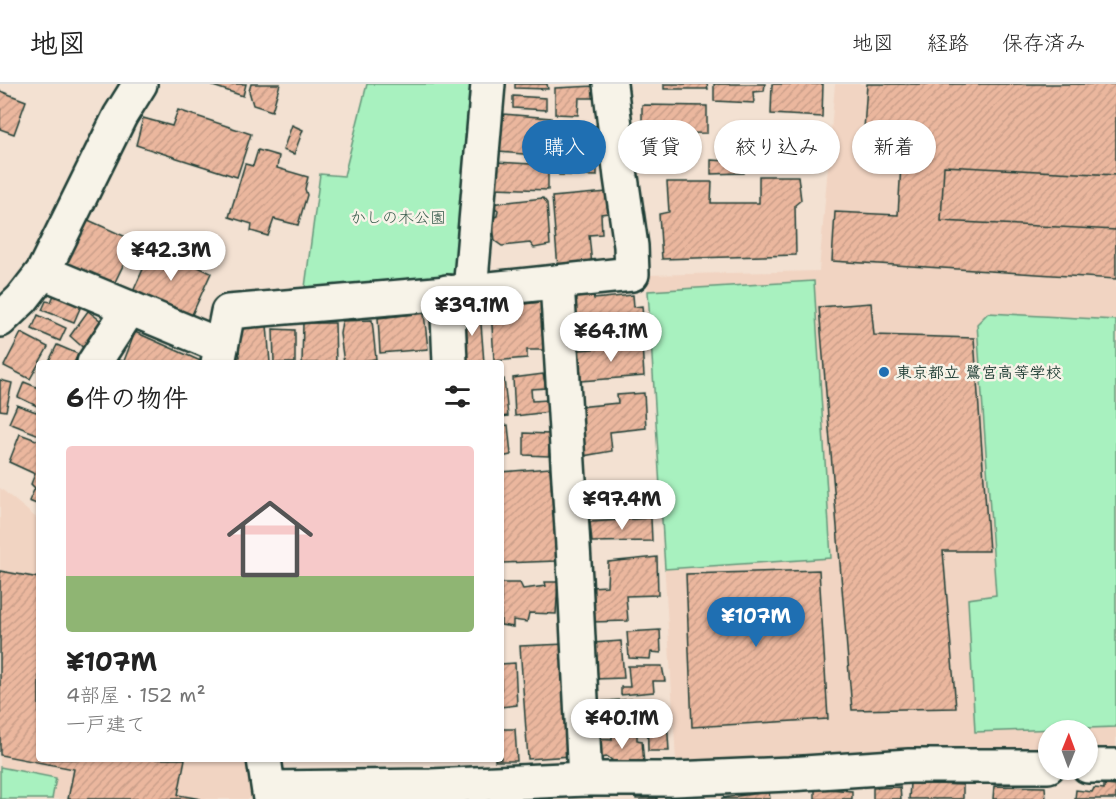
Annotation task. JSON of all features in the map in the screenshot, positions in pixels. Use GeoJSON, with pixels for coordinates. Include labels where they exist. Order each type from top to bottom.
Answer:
{"type":"FeatureCollection","features":[{"type":"Feature","properties":{"kind":"street"},"geometry":{"type":"LineString","coordinates":[[0,320],[22,299],[43,272],[120,116],[140,84]]}},
{"type":"Feature","properties":{"kind":"street"},"geometry":{"type":"LineString","coordinates":[[450,360],[488,84]]}},
{"type":"Feature","properties":{"kind":"street"},"geometry":{"type":"LineString","coordinates":[[43,272],[130,308],[219,354],[228,312],[632,274],[631,246],[610,84]]}},
{"type":"Feature","properties":{"kind":"street"},"geometry":{"type":"LineString","coordinates":[[557,282],[585,779]]}},
{"type":"Feature","properties":{"kind":"street"},"geometry":{"type":"LineString","coordinates":[[96,360],[130,308]]}},
{"type":"Feature","properties":{"kind":"street"},"geometry":{"type":"LineString","coordinates":[[268,782],[419,786],[480,771],[585,779],[674,779],[789,786],[909,766],[1038,766]]}},
{"type":"Feature","properties":{"kind":"street"},"geometry":{"type":"LineString","coordinates":[[1098,766],[1116,766]]}},
{"type":"Feature","properties":{"kind":"shaded area","name":"東京都立 鷺宮高等学校"},"geometry":{"type":"Polygon","coordinates":[[[835,84],[1116,84],[1116,750],[1098,750],[1098,720],[1038,720],[1038,750],[676,761],[647,275],[819,271],[827,174],[840,174],[840,120],[832,120],[835,84]]]}},
{"type":"Feature","properties":{"kind":"shaded area"},"geometry":{"type":"Polygon","coordinates":[[[0,488],[36,518],[36,762],[255,762],[259,799],[0,799],[0,488]]]}},
{"type":"Feature","properties":{"kind":"green space","name":"かしの木公園"},"geometry":{"type":"Polygon","coordinates":[[[367,84],[477,84],[461,273],[452,281],[304,295],[320,174],[344,176],[367,84]]]}},
{"type":"Feature","properties":{"kind":"green space"},"geometry":{"type":"Polygon","coordinates":[[[814,281],[831,558],[665,569],[648,291],[814,281]]]}},
{"type":"Feature","properties":{"kind":"green space"},"geometry":{"type":"Polygon","coordinates":[[[988,313],[1116,320],[1116,727],[1098,728],[1098,720],[1038,720],[1038,730],[975,732],[968,599],[996,595],[977,324],[988,313]]]}},
{"type":"Feature","properties":{"kind":"green space"},"geometry":{"type":"Polygon","coordinates":[[[0,767],[56,778],[52,799],[0,799],[0,767]]]}},
{"type":"Feature","properties":{"kind":"building"},"geometry":{"type":"Polygon","coordinates":[[[214,84],[246,84],[243,96],[213,86],[214,84]]]}},
{"type":"Feature","properties":{"kind":"building"},"geometry":{"type":"Polygon","coordinates":[[[251,84],[280,84],[272,111],[253,105],[249,91],[251,84]]]}},
{"type":"Feature","properties":{"kind":"building"},"geometry":{"type":"Polygon","coordinates":[[[515,84],[547,84],[548,89],[515,88],[515,84]]]}},
{"type":"Feature","properties":{"kind":"building"},"geometry":{"type":"Polygon","coordinates":[[[664,84],[707,84],[708,89],[664,89],[664,84]]]}},
{"type":"Feature","properties":{"kind":"building"},"geometry":{"type":"Polygon","coordinates":[[[714,84],[765,84],[764,91],[753,92],[754,103],[714,101],[714,84]]]}},
{"type":"Feature","properties":{"kind":"building"},"geometry":{"type":"Polygon","coordinates":[[[772,84],[823,84],[822,117],[771,114],[772,84]]]}},
{"type":"Feature","properties":{"kind":"building"},"geometry":{"type":"Polygon","coordinates":[[[867,84],[1116,84],[1116,279],[832,261],[835,212],[898,215],[900,174],[936,174],[936,120],[865,120],[867,84]]]}},
{"type":"Feature","properties":{"kind":"building"},"geometry":{"type":"Polygon","coordinates":[[[595,86],[594,98],[579,98],[578,115],[555,114],[555,88],[595,86]]]}},
{"type":"Feature","properties":{"kind":"building"},"geometry":{"type":"Polygon","coordinates":[[[0,91],[26,101],[14,134],[0,129],[0,91]]]}},
{"type":"Feature","properties":{"kind":"building"},"geometry":{"type":"Polygon","coordinates":[[[513,96],[546,98],[546,110],[513,108],[513,96]]]}},
{"type":"Feature","properties":{"kind":"building"},"geometry":{"type":"Polygon","coordinates":[[[642,105],[707,106],[707,133],[702,133],[702,120],[642,120],[642,105]]]}},
{"type":"Feature","properties":{"kind":"building"},"geometry":{"type":"Polygon","coordinates":[[[178,110],[251,134],[237,177],[136,145],[143,118],[172,126],[178,110]]]}},
{"type":"Feature","properties":{"kind":"building"},"geometry":{"type":"Polygon","coordinates":[[[503,114],[551,118],[551,120],[522,120],[522,154],[499,152],[503,114]]]}},
{"type":"Feature","properties":{"kind":"building"},"geometry":{"type":"Polygon","coordinates":[[[292,125],[303,130],[294,154],[283,150],[292,125]]]}},
{"type":"Feature","properties":{"kind":"building"},"geometry":{"type":"Polygon","coordinates":[[[258,150],[279,156],[277,168],[308,177],[305,189],[307,195],[298,225],[274,219],[268,236],[251,231],[252,224],[229,217],[245,164],[253,166],[258,150]]]}},
{"type":"Feature","properties":{"kind":"building"},"geometry":{"type":"Polygon","coordinates":[[[711,160],[714,160],[714,174],[711,174],[711,160]]]}},
{"type":"Feature","properties":{"kind":"building"},"geometry":{"type":"Polygon","coordinates":[[[496,162],[522,164],[522,174],[548,174],[548,190],[493,188],[496,162]]]}},
{"type":"Feature","properties":{"kind":"building"},"geometry":{"type":"Polygon","coordinates":[[[944,166],[1116,175],[1116,230],[941,221],[944,166]]]}},
{"type":"Feature","properties":{"kind":"building"},"geometry":{"type":"Polygon","coordinates":[[[597,174],[597,176],[559,175],[597,174]]]}},
{"type":"Feature","properties":{"kind":"building"},"geometry":{"type":"Polygon","coordinates":[[[759,176],[798,176],[801,200],[795,205],[796,255],[662,259],[659,214],[669,212],[667,182],[712,182],[711,203],[759,203],[759,176]]]}},
{"type":"Feature","properties":{"kind":"building"},"geometry":{"type":"Polygon","coordinates":[[[607,192],[608,213],[601,214],[602,234],[589,235],[592,265],[558,268],[552,197],[607,192]]]}},
{"type":"Feature","properties":{"kind":"building"},"geometry":{"type":"Polygon","coordinates":[[[543,198],[547,203],[550,245],[534,248],[530,243],[502,246],[495,241],[492,218],[497,216],[498,210],[490,204],[543,198]]]}},
{"type":"Feature","properties":{"kind":"building"},"geometry":{"type":"Polygon","coordinates":[[[86,219],[135,241],[112,288],[63,265],[86,219]]]}},
{"type":"Feature","properties":{"kind":"building"},"geometry":{"type":"Polygon","coordinates":[[[147,243],[211,273],[190,319],[132,294],[147,260],[142,254],[147,243]]]}},
{"type":"Feature","properties":{"kind":"building"},"geometry":{"type":"Polygon","coordinates":[[[592,293],[594,299],[633,295],[634,307],[642,306],[644,332],[624,333],[623,323],[572,327],[571,301],[577,300],[577,295],[592,293]]]}},
{"type":"Feature","properties":{"kind":"building"},"geometry":{"type":"Polygon","coordinates":[[[54,295],[81,306],[74,322],[42,310],[46,301],[51,302],[54,295]]]}},
{"type":"Feature","properties":{"kind":"building"},"geometry":{"type":"Polygon","coordinates":[[[541,302],[545,350],[527,350],[527,358],[494,360],[491,308],[541,302]]]}},
{"type":"Feature","properties":{"kind":"building"},"geometry":{"type":"Polygon","coordinates":[[[871,303],[874,335],[974,338],[989,551],[943,551],[956,708],[852,710],[819,307],[871,303]]]}},
{"type":"Feature","properties":{"kind":"building"},"geometry":{"type":"Polygon","coordinates":[[[460,310],[480,311],[484,360],[464,360],[460,310]]]}},
{"type":"Feature","properties":{"kind":"building"},"geometry":{"type":"Polygon","coordinates":[[[88,311],[105,324],[87,351],[70,336],[88,311]]]}},
{"type":"Feature","properties":{"kind":"building"},"geometry":{"type":"Polygon","coordinates":[[[424,313],[428,349],[380,353],[378,318],[424,313]]]}},
{"type":"Feature","properties":{"kind":"building"},"geometry":{"type":"Polygon","coordinates":[[[38,315],[66,328],[60,341],[32,329],[38,315]]]}},
{"type":"Feature","properties":{"kind":"building"},"geometry":{"type":"Polygon","coordinates":[[[372,320],[376,359],[344,360],[340,334],[342,321],[372,320]]]}},
{"type":"Feature","properties":{"kind":"building"},"geometry":{"type":"Polygon","coordinates":[[[303,323],[335,323],[336,360],[302,360],[303,323]]]}},
{"type":"Feature","properties":{"kind":"building"},"geometry":{"type":"Polygon","coordinates":[[[267,325],[270,360],[234,360],[240,357],[236,332],[240,327],[267,325]]]}},
{"type":"Feature","properties":{"kind":"building"},"geometry":{"type":"Polygon","coordinates":[[[273,329],[295,330],[295,360],[274,360],[273,329]]]}},
{"type":"Feature","properties":{"kind":"building"},"geometry":{"type":"Polygon","coordinates":[[[135,332],[198,360],[124,360],[135,332]]]}},
{"type":"Feature","properties":{"kind":"building"},"geometry":{"type":"Polygon","coordinates":[[[21,333],[48,347],[41,360],[36,360],[36,368],[30,379],[4,366],[21,333]]]}},
{"type":"Feature","properties":{"kind":"building"},"geometry":{"type":"Polygon","coordinates":[[[57,345],[78,354],[75,360],[50,360],[57,345]]]}},
{"type":"Feature","properties":{"kind":"building"},"geometry":{"type":"Polygon","coordinates":[[[642,345],[644,376],[581,381],[579,350],[642,345]]]}},
{"type":"Feature","properties":{"kind":"building"},"geometry":{"type":"Polygon","coordinates":[[[543,374],[546,388],[531,389],[532,401],[548,400],[549,412],[515,416],[513,378],[543,374]]]}},
{"type":"Feature","properties":{"kind":"building"},"geometry":{"type":"Polygon","coordinates":[[[504,379],[508,416],[504,417],[504,379]]]}},
{"type":"Feature","properties":{"kind":"building"},"geometry":{"type":"Polygon","coordinates":[[[0,380],[12,383],[6,411],[0,410],[0,380]]]}},
{"type":"Feature","properties":{"kind":"building"},"geometry":{"type":"Polygon","coordinates":[[[24,382],[36,387],[36,406],[18,397],[24,382]]]}},
{"type":"Feature","properties":{"kind":"building"},"geometry":{"type":"Polygon","coordinates":[[[644,393],[646,428],[610,432],[612,451],[583,456],[578,407],[618,403],[617,395],[644,393]]]}},
{"type":"Feature","properties":{"kind":"building"},"geometry":{"type":"Polygon","coordinates":[[[17,405],[36,412],[36,434],[9,423],[17,405]]]}},
{"type":"Feature","properties":{"kind":"building"},"geometry":{"type":"Polygon","coordinates":[[[508,425],[511,455],[504,456],[504,426],[508,425]]]}},
{"type":"Feature","properties":{"kind":"building"},"geometry":{"type":"Polygon","coordinates":[[[524,433],[549,434],[549,456],[524,455],[524,433]]]}},
{"type":"Feature","properties":{"kind":"building"},"geometry":{"type":"Polygon","coordinates":[[[20,434],[36,440],[36,504],[29,501],[35,488],[31,484],[35,474],[9,462],[20,434]]]}},
{"type":"Feature","properties":{"kind":"building"},"geometry":{"type":"Polygon","coordinates":[[[550,468],[557,561],[504,563],[504,472],[550,468]]]}},
{"type":"Feature","properties":{"kind":"building"},"geometry":{"type":"Polygon","coordinates":[[[649,499],[652,514],[587,518],[586,502],[649,499]]]}},
{"type":"Feature","properties":{"kind":"building"},"geometry":{"type":"Polygon","coordinates":[[[651,518],[652,541],[592,542],[590,522],[651,518]]]}},
{"type":"Feature","properties":{"kind":"building"},"geometry":{"type":"Polygon","coordinates":[[[657,557],[658,595],[626,596],[628,621],[591,622],[591,587],[607,586],[608,562],[657,557]]]}},
{"type":"Feature","properties":{"kind":"building"},"geometry":{"type":"Polygon","coordinates":[[[819,570],[828,719],[692,727],[686,574],[819,570]]]}},
{"type":"Feature","properties":{"kind":"building"},"geometry":{"type":"Polygon","coordinates":[[[0,571],[36,577],[36,762],[0,755],[0,571]]]}},
{"type":"Feature","properties":{"kind":"building"},"geometry":{"type":"Polygon","coordinates":[[[545,582],[558,582],[556,614],[529,613],[527,622],[513,620],[513,627],[504,626],[504,583],[520,583],[523,589],[546,586],[545,582]]]}},
{"type":"Feature","properties":{"kind":"building"},"geometry":{"type":"Polygon","coordinates":[[[660,630],[661,653],[651,652],[650,659],[629,658],[627,632],[660,630]]]}},
{"type":"Feature","properties":{"kind":"building"},"geometry":{"type":"Polygon","coordinates":[[[621,641],[624,678],[594,679],[593,643],[621,641]]]}},
{"type":"Feature","properties":{"kind":"building"},"geometry":{"type":"Polygon","coordinates":[[[566,644],[571,756],[528,759],[520,646],[566,644]]]}},
{"type":"Feature","properties":{"kind":"building"},"geometry":{"type":"Polygon","coordinates":[[[515,663],[517,705],[504,707],[504,664],[515,663]]]}},
{"type":"Feature","properties":{"kind":"building"},"geometry":{"type":"Polygon","coordinates":[[[628,666],[662,666],[665,681],[653,681],[654,692],[621,695],[621,687],[630,687],[628,666]]]}},
{"type":"Feature","properties":{"kind":"building"},"geometry":{"type":"Polygon","coordinates":[[[632,699],[634,706],[641,706],[641,727],[620,728],[618,722],[596,722],[595,702],[632,699]]]}},
{"type":"Feature","properties":{"kind":"building"},"geometry":{"type":"Polygon","coordinates":[[[658,699],[659,704],[666,704],[669,751],[648,751],[647,700],[658,699]]]}},
{"type":"Feature","properties":{"kind":"building"},"geometry":{"type":"Polygon","coordinates":[[[504,729],[515,729],[517,761],[504,761],[504,729]]]}},
{"type":"Feature","properties":{"kind":"building"},"geometry":{"type":"Polygon","coordinates":[[[637,734],[637,740],[642,741],[644,764],[618,765],[608,757],[598,758],[597,739],[612,740],[612,735],[637,734]]]}},
{"type":"Feature","properties":{"kind":"building"},"geometry":{"type":"Polygon","coordinates":[[[37,762],[184,762],[178,795],[201,799],[68,799],[74,769],[37,762]]]}},
{"type":"Feature","properties":{"kind":"building"},"geometry":{"type":"Polygon","coordinates":[[[910,783],[963,785],[963,799],[909,799],[910,783]]]}},
{"type":"Feature","properties":{"kind":"building"},"geometry":{"type":"Polygon","coordinates":[[[1104,785],[1116,786],[1116,799],[1075,799],[1076,790],[1092,792],[1094,788],[1104,789],[1104,785]]]}},
{"type":"Feature","properties":{"kind":"building"},"geometry":{"type":"Polygon","coordinates":[[[994,786],[1045,787],[1046,799],[993,799],[994,786]]]}},
{"type":"Feature","properties":{"kind":"building"},"geometry":{"type":"Polygon","coordinates":[[[900,787],[901,799],[873,799],[873,788],[900,787]]]}},
{"type":"Feature","properties":{"kind":"building"},"geometry":{"type":"Polygon","coordinates":[[[815,788],[852,791],[852,799],[815,799],[815,788]]]}},
{"type":"Feature","properties":{"kind":"building"},"geometry":{"type":"Polygon","coordinates":[[[769,792],[770,799],[722,799],[722,798],[769,792]]]}},
{"type":"Feature","properties":{"kind":"building"},"geometry":{"type":"Polygon","coordinates":[[[636,795],[657,797],[657,799],[636,799],[636,795]]]}},
{"type":"Feature","properties":{"kind":"place","name":"東京都立 鷺宮高等学校"},"geometry":{"type":"Point","coordinates":[884,372]}}]}
